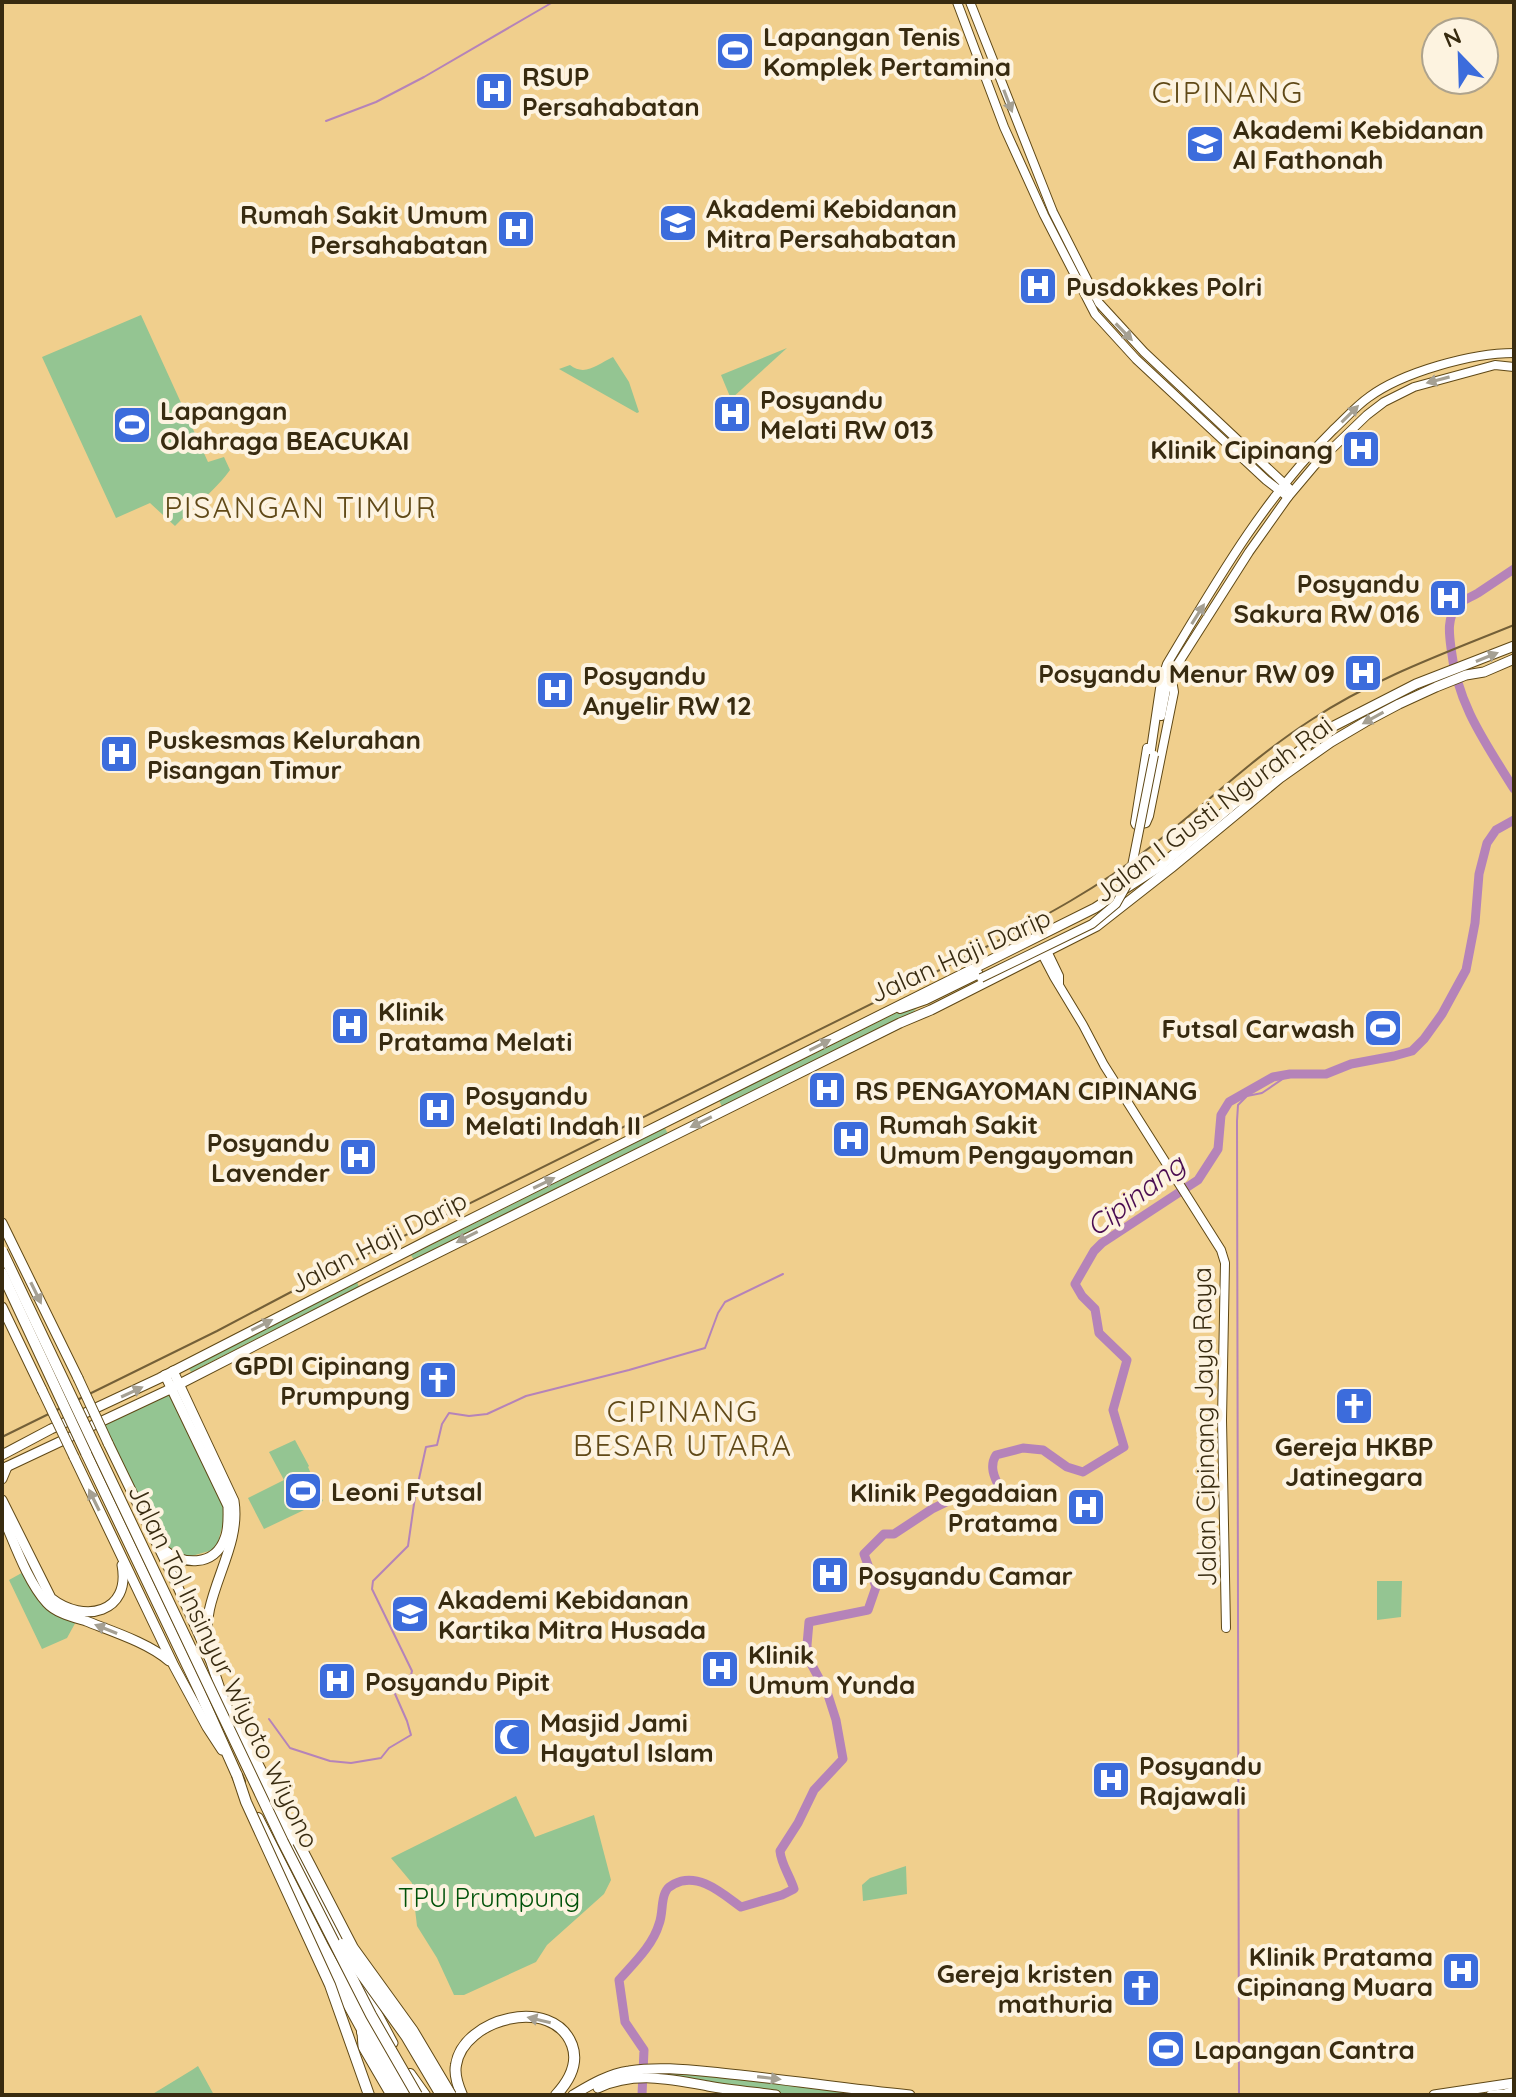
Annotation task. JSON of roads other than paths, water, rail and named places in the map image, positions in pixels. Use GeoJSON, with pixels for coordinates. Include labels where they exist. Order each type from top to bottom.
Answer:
{"type":"FeatureCollection","features":[{"type":"Feature","properties":{"kind":"highway","name":"Jalan Tol Insinyur Wiyoto Wiyono"},"geometry":{"type":"LineString","coordinates":[[2,1251],[255,1784],[371,2015],[421,2095]]}},
{"type":"Feature","properties":{"kind":"highway","name":"Jalan Tol Insinyur Wiyoto Wiyono"},"geometry":{"type":"LineString","coordinates":[[2,1273],[237,1775],[402,2095]]}},
{"type":"Feature","properties":{"kind":"highway"},"geometry":{"type":"LineString","coordinates":[[244,1738],[353,1948],[413,2031],[451,2095]]}},
{"type":"Feature","properties":{"kind":"highway"},"geometry":{"type":"LineString","coordinates":[[237,1775],[246,1802],[330,1985],[369,2095]]}},
{"type":"Feature","properties":{"kind":"highway"},"geometry":{"type":"LineString","coordinates":[[255,1784],[346,1950],[406,2036],[441,2095]]}},
{"type":"Feature","properties":{"kind":"highway"},"geometry":{"type":"LineString","coordinates":[[462,2095],[455,2066],[464,2046],[478,2032],[491,2025],[527,2017],[547,2020],[564,2031],[573,2049],[575,2059],[570,2078],[556,2095]]}},
{"type":"Feature","properties":{"kind":"highway"},"geometry":{"type":"LineString","coordinates":[[362,2032],[369,2048],[402,2095]]}},
{"type":"Feature","properties":{"kind":"highway"},"geometry":{"type":"LineString","coordinates":[[410,2074],[421,2095]]}},
{"type":"Feature","properties":{"kind":"main road"},"geometry":{"type":"LineString","coordinates":[[957,2],[1004,127],[1088,302],[1115,338],[1174,386]]}},
{"type":"Feature","properties":{"kind":"main road"},"geometry":{"type":"LineString","coordinates":[[970,2],[1053,212],[1096,298],[1174,386],[1290,494]]}},
{"type":"Feature","properties":{"kind":"main road","name":"Jalan Haji Darip"},"geometry":{"type":"LineString","coordinates":[[2,1455],[876,1017],[926,1000],[1092,924],[1116,904],[1129,881],[1167,664],[1256,520],[1313,450],[1354,409],[1386,385],[1440,366],[1494,354],[1514,353]]}},
{"type":"Feature","properties":{"kind":"main road","name":"Jalan Haji Darip"},"geometry":{"type":"LineString","coordinates":[[1165,681],[1290,494],[1365,417],[1395,396],[1424,384],[1495,365],[1514,367]]}},
{"type":"Feature","properties":{"kind":"main road","name":"Jalan I Gusti Ngurah Rai"},"geometry":{"type":"LineString","coordinates":[[876,1017],[1095,908],[1192,844],[1331,742],[1442,680],[1514,646]]}},
{"type":"Feature","properties":{"kind":"main road","name":"Jalan I Gusti Ngurah Rai"},"geometry":{"type":"LineString","coordinates":[[1460,672],[1484,672],[1514,659]]}},
{"type":"Feature","properties":{"kind":"main road"},"geometry":{"type":"LineString","coordinates":[[1165,681],[1173,686],[1174,692],[1149,816],[1146,823],[1136,825],[1155,691],[1165,681]]}},
{"type":"Feature","properties":{"kind":"main road","name":"Jalan I Gusti Ngurah Rai"},"geometry":{"type":"LineString","coordinates":[[900,1023],[1097,926],[1192,844]]}},
{"type":"Feature","properties":{"kind":"main road","name":"Jalan Cipinang Jaya Raya"},"geometry":{"type":"LineString","coordinates":[[1045,953],[1104,1065],[1219,1245],[1225,1263],[1222,1420],[1226,1628]]}},
{"type":"Feature","properties":{"kind":"main road","name":"Jalan Haji Darip"},"geometry":{"type":"LineString","coordinates":[[4,1468],[175,1386],[369,1286],[900,1023],[919,1009],[980,976]]}},
{"type":"Feature","properties":{"kind":"main road"},"geometry":{"type":"LineString","coordinates":[[763,1074],[758,1086],[771,1088]]}},
{"type":"Feature","properties":{"kind":"main road"},"geometry":{"type":"LineString","coordinates":[[736,1088],[749,1090],[750,1095],[745,1101]]}},
{"type":"Feature","properties":{"kind":"main road"},"geometry":{"type":"LineString","coordinates":[[2,1223],[156,1542],[211,1662],[248,1755],[336,1935],[410,2074]]}},
{"type":"Feature","properties":{"kind":"main road"},"geometry":{"type":"LineString","coordinates":[[2,1307],[174,1666],[225,1754],[279,1872],[362,2032],[363,2047],[391,2095]]}},
{"type":"Feature","properties":{"kind":"main road"},"geometry":{"type":"LineString","coordinates":[[156,1542],[167,1553],[181,1560],[201,1561],[212,1557],[222,1547],[228,1528],[228,1506],[169,1373]]}},
{"type":"Feature","properties":{"kind":"main road"},"geometry":{"type":"LineString","coordinates":[[175,1386],[236,1509],[236,1524],[210,1604],[206,1636],[211,1662]]}},
{"type":"Feature","properties":{"kind":"main road"},"geometry":{"type":"LineString","coordinates":[[2,1479],[4,1468]]}},
{"type":"Feature","properties":{"kind":"main road"},"geometry":{"type":"LineString","coordinates":[[2,1500],[51,1598],[73,1611],[94,1611],[109,1605],[119,1595],[123,1574],[115,1543]]}},
{"type":"Feature","properties":{"kind":"main road"},"geometry":{"type":"LineString","coordinates":[[2,1515],[27,1570],[47,1603],[152,1649],[174,1666]]}},
{"type":"Feature","properties":{"kind":"main road"},"geometry":{"type":"LineString","coordinates":[[380,1976],[392,2041]]}},
{"type":"Feature","properties":{"kind":"main road"},"geometry":{"type":"LineString","coordinates":[[573,2095],[608,2077],[652,2071],[677,2062]]}},
{"type":"Feature","properties":{"kind":"main road"},"geometry":{"type":"LineString","coordinates":[[652,2071],[756,2076],[849,2092],[910,2095]]}},
{"type":"Feature","properties":{"kind":"main road"},"geometry":{"type":"LineString","coordinates":[[652,2071],[708,2086],[776,2095]]}},
{"type":"Feature","properties":{"kind":"main road"},"geometry":{"type":"LineString","coordinates":[[585,2095],[632,2074]]}},
{"type":"Feature","properties":{"kind":"main road"},"geometry":{"type":"LineString","coordinates":[[1434,2095],[1514,2083]]}},
{"type":"Feature","properties":{"kind":"main road"},"geometry":{"type":"LineString","coordinates":[[1491,2095],[1514,2091]]}},
{"type":"Feature","properties":{"kind":"waterway"},"geometry":{"type":"LineString","coordinates":[[326,121],[376,102],[424,77],[553,2]]}},
{"type":"Feature","properties":{"kind":"waterway","name":"Cipinang"},"geometry":{"type":"LineString","coordinates":[[1514,569],[1459,604],[1450,621],[1449,631],[1454,668],[1466,705],[1514,789]]}},
{"type":"Feature","properties":{"kind":"waterway","name":"Cipinang"},"geometry":{"type":"LineString","coordinates":[[642,2095],[644,2050],[625,2022],[619,1980],[656,1932],[667,1890],[683,1881],[701,1882],[741,1907],[794,1889],[780,1851],[814,1790],[843,1759],[828,1695],[808,1658],[809,1622],[868,1610],[876,1587],[864,1554],[884,1534],[894,1534],[932,1509],[967,1492],[997,1499],[1002,1493],[993,1469],[996,1455],[1023,1448],[1043,1450],[1067,1467],[1083,1472],[1124,1447],[1113,1410],[1127,1360],[1099,1333],[1095,1309],[1075,1284],[1094,1251],[1198,1180],[1218,1149],[1221,1115],[1229,1102],[1273,1077],[1326,1074],[1351,1064],[1412,1051],[1424,1039],[1466,970],[1475,923],[1479,874],[1487,843],[1496,830],[1514,820]]}},
{"type":"Feature","properties":{"kind":"waterway"},"geometry":{"type":"LineString","coordinates":[[1239,2095],[1237,1121],[1238,1105],[1247,1096],[1262,1093],[1290,1074]]}},
{"type":"Feature","properties":{"kind":"waterway"},"geometry":{"type":"LineString","coordinates":[[269,1719],[290,1748],[330,1761],[351,1763],[381,1758],[389,1748],[411,1735],[392,1687],[411,1675],[412,1671],[372,1589],[373,1581],[408,1546],[426,1447],[437,1445],[442,1424],[449,1413],[469,1416],[487,1414],[526,1396],[705,1348],[725,1302],[783,1274]]}},
{"type":"Feature","properties":{"kind":"railway"},"geometry":{"type":"LineString","coordinates":[[2,1437],[1030,924],[1130,862],[1269,750],[1335,705],[1410,668],[1514,625]]}},
{"type":"Feature","properties":{"kind":"place","name":"Lapangan Tenis Komplek Pertamina"},"geometry":{"type":"Point","coordinates":[735,51]}},
{"type":"Feature","properties":{"kind":"place","name":"RSUP Persahabatan"},"geometry":{"type":"Point","coordinates":[494,91]}},
{"type":"Feature","properties":{"kind":"place","name":"Akademi Kebidanan Al Fathonah"},"geometry":{"type":"Point","coordinates":[1205,144]}},
{"type":"Feature","properties":{"kind":"place","name":"Akademi Kebidanan Mitra Persahabatan"},"geometry":{"type":"Point","coordinates":[678,223]}},
{"type":"Feature","properties":{"kind":"place","name":"Rumah Sakit Umum Persahabatan"},"geometry":{"type":"Point","coordinates":[516,229]}},
{"type":"Feature","properties":{"kind":"place","name":"Pusdokkes Polri"},"geometry":{"type":"Point","coordinates":[1038,286]}},
{"type":"Feature","properties":{"kind":"place","name":"Posyandu Melati RW 013"},"geometry":{"type":"Point","coordinates":[732,414]}},
{"type":"Feature","properties":{"kind":"place","name":"Lapangan Olahraga BEACUKAI"},"geometry":{"type":"Point","coordinates":[132,425]}},
{"type":"Feature","properties":{"kind":"place","name":"Klinik Cipinang"},"geometry":{"type":"Point","coordinates":[1361,449]}},
{"type":"Feature","properties":{"kind":"place","name":"Posyandu Sakura RW 016"},"geometry":{"type":"Point","coordinates":[1448,598]}},
{"type":"Feature","properties":{"kind":"place","name":"Posyandu Menur RW 09"},"geometry":{"type":"Point","coordinates":[1363,673]}},
{"type":"Feature","properties":{"kind":"place","name":"Posyandu Anyelir RW 12"},"geometry":{"type":"Point","coordinates":[555,690]}},
{"type":"Feature","properties":{"kind":"place","name":"Puskesmas Kelurahan Pisangan Timur"},"geometry":{"type":"Point","coordinates":[119,754]}},
{"type":"Feature","properties":{"kind":"place","name":"Klinik Pratama Melati"},"geometry":{"type":"Point","coordinates":[350,1026]}},
{"type":"Feature","properties":{"kind":"place","name":"Futsal Carwash"},"geometry":{"type":"Point","coordinates":[1383,1028]}},
{"type":"Feature","properties":{"kind":"place","name":"RS PENGAYOMAN CIPINANG"},"geometry":{"type":"Point","coordinates":[827,1090]}},
{"type":"Feature","properties":{"kind":"place","name":"Posyandu Melati Indah II"},"geometry":{"type":"Point","coordinates":[437,1110]}},
{"type":"Feature","properties":{"kind":"place","name":"Rumah Sakit Umum Pengayoman"},"geometry":{"type":"Point","coordinates":[851,1139]}},
{"type":"Feature","properties":{"kind":"place","name":"Posyandu Lavender"},"geometry":{"type":"Point","coordinates":[358,1157]}},
{"type":"Feature","properties":{"kind":"place","name":"GPDI Cipinang Prumpung"},"geometry":{"type":"Point","coordinates":[438,1380]}},
{"type":"Feature","properties":{"kind":"place","name":"Gereja HKBP Jatinegara"},"geometry":{"type":"Point","coordinates":[1354,1406]}},
{"type":"Feature","properties":{"kind":"place","name":"Leoni Futsal"},"geometry":{"type":"Point","coordinates":[303,1491]}},
{"type":"Feature","properties":{"kind":"place","name":"Klinik Pegadaian Pratama"},"geometry":{"type":"Point","coordinates":[1086,1507]}},
{"type":"Feature","properties":{"kind":"place","name":"Posyandu Camar"},"geometry":{"type":"Point","coordinates":[830,1575]}},
{"type":"Feature","properties":{"kind":"place","name":"Akademi Kebidanan Kartika Mitra Husada"},"geometry":{"type":"Point","coordinates":[410,1614]}},
{"type":"Feature","properties":{"kind":"place","name":"Klinik Umum Yunda"},"geometry":{"type":"Point","coordinates":[720,1669]}},
{"type":"Feature","properties":{"kind":"place","name":"Posyandu Pipit"},"geometry":{"type":"Point","coordinates":[337,1681]}},
{"type":"Feature","properties":{"kind":"place","name":"Masjid Jami Hayatul Islam"},"geometry":{"type":"Point","coordinates":[512,1737]}},
{"type":"Feature","properties":{"kind":"place","name":"Posyandu Rajawali"},"geometry":{"type":"Point","coordinates":[1111,1780]}},
{"type":"Feature","properties":{"kind":"place","name":"Klinik Pratama Cipinang Muara"},"geometry":{"type":"Point","coordinates":[1461,1971]}},
{"type":"Feature","properties":{"kind":"place","name":"Gereja kristen mathuria"},"geometry":{"type":"Point","coordinates":[1141,1988]}},
{"type":"Feature","properties":{"kind":"place","name":"Lapangan Cantra"},"geometry":{"type":"Point","coordinates":[1166,2049]}},
{"type":"Feature","properties":{"kind":"district","name":"CIPINANG"},"geometry":{"type":"Point","coordinates":[1228,92]}},
{"type":"Feature","properties":{"kind":"district","name":"PISANGAN TIMUR"},"geometry":{"type":"Point","coordinates":[301,507]}},
{"type":"Feature","properties":{"kind":"district","name":"CIPINANG BESAR UTARA"},"geometry":{"type":"Point","coordinates":[683,1428]}},
{"type":"Feature","properties":{"kind":"park label","name":"TPU Prumpung"},"geometry":{"type":"Point","coordinates":[489,1897]}}]}
